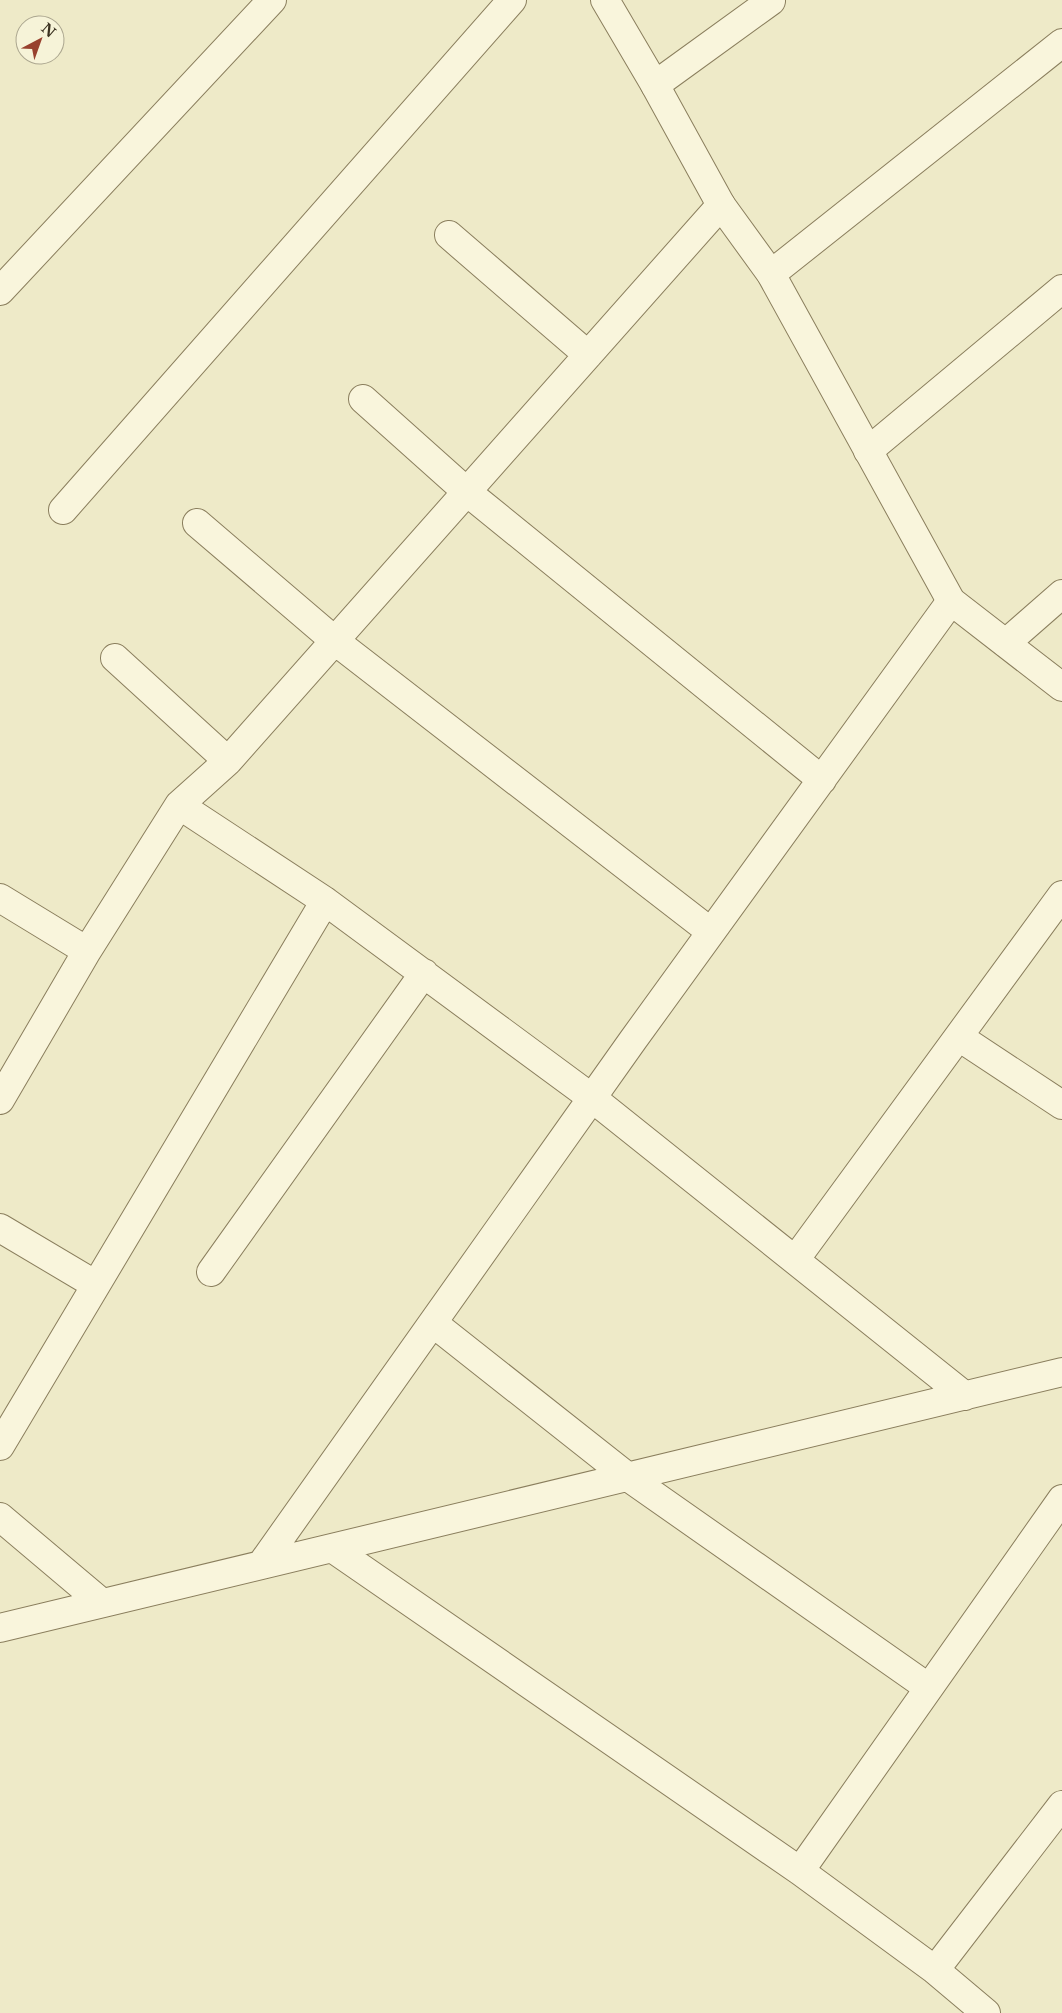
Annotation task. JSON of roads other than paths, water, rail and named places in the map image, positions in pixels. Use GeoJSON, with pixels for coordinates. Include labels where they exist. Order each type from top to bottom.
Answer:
{"type":"FeatureCollection","features":[{"type":"Feature","properties":{"kind":"street"},"geometry":{"type":"LineString","coordinates":[[0,291],[272,0]]}},
{"type":"Feature","properties":{"kind":"street"},"geometry":{"type":"LineString","coordinates":[[63,510],[512,0]]}},
{"type":"Feature","properties":{"kind":"street"},"geometry":{"type":"LineString","coordinates":[[606,0],[656,85],[721,206],[771,274],[951,601],[1062,686]]}},
{"type":"Feature","properties":{"kind":"street"},"geometry":{"type":"LineString","coordinates":[[656,85],[771,2]]}},
{"type":"Feature","properties":{"kind":"street"},"geometry":{"type":"LineString","coordinates":[[771,274],[1062,43]]}},
{"type":"Feature","properties":{"kind":"street"},"geometry":{"type":"LineString","coordinates":[[0,1100],[87,951],[179,805],[228,762],[721,206]]}},
{"type":"Feature","properties":{"kind":"street"},"geometry":{"type":"LineString","coordinates":[[449,234],[588,355]]}},
{"type":"Feature","properties":{"kind":"street"},"geometry":{"type":"LineString","coordinates":[[868,451],[1062,288]]}},
{"type":"Feature","properties":{"kind":"street"},"geometry":{"type":"LineString","coordinates":[[363,398],[467,492],[822,780]]}},
{"type":"Feature","properties":{"kind":"street"},"geometry":{"type":"LineString","coordinates":[[197,523],[335,641],[711,932]]}},
{"type":"Feature","properties":{"kind":"street"},"geometry":{"type":"LineString","coordinates":[[1006,643],[1062,594]]}},
{"type":"Feature","properties":{"kind":"street"},"geometry":{"type":"LineString","coordinates":[[260,1565],[592,1098],[951,601]]}},
{"type":"Feature","properties":{"kind":"street"},"geometry":{"type":"LineString","coordinates":[[115,658],[228,762]]}},
{"type":"Feature","properties":{"kind":"street"},"geometry":{"type":"LineString","coordinates":[[179,805],[325,902],[592,1098],[965,1396]]}},
{"type":"Feature","properties":{"kind":"street"},"geometry":{"type":"LineString","coordinates":[[795,1260],[1062,895]]}},
{"type":"Feature","properties":{"kind":"street"},"geometry":{"type":"LineString","coordinates":[[0,898],[87,951]]}},
{"type":"Feature","properties":{"kind":"street"},"geometry":{"type":"LineString","coordinates":[[0,1446],[325,902]]}},
{"type":"Feature","properties":{"kind":"street"},"geometry":{"type":"LineString","coordinates":[[212,1272],[424,973]]}},
{"type":"Feature","properties":{"kind":"street"},"geometry":{"type":"LineString","coordinates":[[959,1037],[1062,1105]]}},
{"type":"Feature","properties":{"kind":"street"},"geometry":{"type":"LineString","coordinates":[[0,1228],[96,1285]]}},
{"type":"Feature","properties":{"kind":"street"},"geometry":{"type":"LineString","coordinates":[[433,1323],[628,1477],[929,1688]]}},
{"type":"Feature","properties":{"kind":"street"},"geometry":{"type":"LineString","coordinates":[[0,1628],[1062,1372]]}},
{"type":"Feature","properties":{"kind":"street"},"geometry":{"type":"LineString","coordinates":[[800,1872],[1062,1499]]}},
{"type":"Feature","properties":{"kind":"street"},"geometry":{"type":"LineString","coordinates":[[0,1517],[102,1603]]}},
{"type":"Feature","properties":{"kind":"street"},"geometry":{"type":"LineString","coordinates":[[332,1548],[800,1872],[935,1970],[986,2013]]}},
{"type":"Feature","properties":{"kind":"street"},"geometry":{"type":"LineString","coordinates":[[935,1970],[1062,1805]]}}]}
